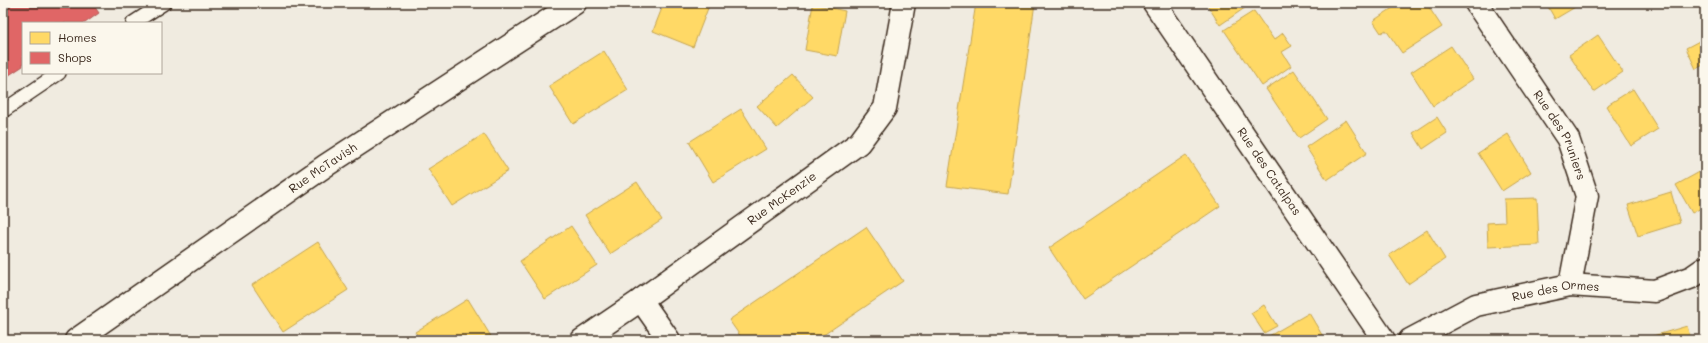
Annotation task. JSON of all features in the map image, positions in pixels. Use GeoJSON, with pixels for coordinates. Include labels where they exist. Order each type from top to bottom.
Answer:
{"type":"FeatureCollection","features":[{"type":"Feature","properties":{"kind":"street","name":"Rue McTavish"},"geometry":{"type":"LineString","coordinates":[[76,340],[325,166],[575,3]]}},
{"type":"Feature","properties":{"kind":"street","name":"Rue McKenzie"},"geometry":{"type":"LineString","coordinates":[[582,340],[641,300],[859,143],[884,108],[904,3]]}},
{"type":"Feature","properties":{"kind":"street","name":"Rue des Catalpas"},"geometry":{"type":"LineString","coordinates":[[1154,3],[1384,340]]}},
{"type":"Feature","properties":{"kind":"street","name":"Rue des Pruniers"},"geometry":{"type":"LineString","coordinates":[[1476,3],[1568,139],[1587,196],[1570,285]]}},
{"type":"Feature","properties":{"kind":"street","name":"Rue des Ormes"},"geometry":{"type":"LineString","coordinates":[[1410,340],[1476,305],[1570,285],[1655,291],[1692,277],[1705,268]]}},
{"type":"Feature","properties":{"kind":"street"},"geometry":{"type":"LineString","coordinates":[[641,300],[669,340]]}},
{"type":"Feature","properties":{"kind":"lane"},"geometry":{"type":"LineString","coordinates":[[135,22],[164,3]]}},
{"type":"Feature","properties":{"kind":"lane"},"geometry":{"type":"LineString","coordinates":[[3,111],[58,74]]}},
{"type":"Feature","properties":{"kind":"building: Homes"},"geometry":{"type":"Polygon","coordinates":[[[664,3],[710,3],[693,47],[653,31],[664,3]]]}},
{"type":"Feature","properties":{"kind":"building: Homes"},"geometry":{"type":"Polygon","coordinates":[[[976,3],[1035,3],[1008,194],[947,186],[976,3]]]}},
{"type":"Feature","properties":{"kind":"building: Homes"},"geometry":{"type":"Polygon","coordinates":[[[1206,3],[1248,3],[1249,5],[1220,25],[1206,3]]]}},
{"type":"Feature","properties":{"kind":"building: Homes"},"geometry":{"type":"Polygon","coordinates":[[[1400,3],[1426,3],[1442,27],[1402,53],[1386,30],[1381,33],[1373,21],[1400,3]]]}},
{"type":"Feature","properties":{"kind":"building: Homes"},"geometry":{"type":"Polygon","coordinates":[[[1546,3],[1582,3],[1555,19],[1546,3]]]}},
{"type":"Feature","properties":{"kind":"building: Homes"},"geometry":{"type":"Polygon","coordinates":[[[813,4],[845,11],[837,56],[805,50],[813,4]]]}},
{"type":"Feature","properties":{"kind":"building: Homes"},"geometry":{"type":"Polygon","coordinates":[[[1254,11],[1274,40],[1283,33],[1292,46],[1282,52],[1291,66],[1262,86],[1224,30],[1254,11]]]}},
{"type":"Feature","properties":{"kind":"building: Homes"},"geometry":{"type":"Polygon","coordinates":[[[1598,35],[1623,72],[1594,92],[1569,55],[1598,35]]]}},
{"type":"Feature","properties":{"kind":"building: Homes"},"geometry":{"type":"Polygon","coordinates":[[[1705,38],[1705,64],[1696,69],[1686,48],[1705,38]]]}},
{"type":"Feature","properties":{"kind":"building: Homes"},"geometry":{"type":"Polygon","coordinates":[[[1451,46],[1473,79],[1433,106],[1411,72],[1451,46]]]}},
{"type":"Feature","properties":{"kind":"building: Homes"},"geometry":{"type":"Polygon","coordinates":[[[604,51],[628,90],[573,124],[549,86],[604,51]]]}},
{"type":"Feature","properties":{"kind":"building: Homes"},"geometry":{"type":"Polygon","coordinates":[[[1294,70],[1327,119],[1299,138],[1266,89],[1294,70]]]}},
{"type":"Feature","properties":{"kind":"building: Homes"},"geometry":{"type":"Polygon","coordinates":[[[793,75],[813,97],[777,128],[757,106],[793,75]]]}},
{"type":"Feature","properties":{"kind":"building: Homes"},"geometry":{"type":"Polygon","coordinates":[[[1633,89],[1658,129],[1631,146],[1606,106],[1633,89]]]}},
{"type":"Feature","properties":{"kind":"building: Homes"},"geometry":{"type":"Polygon","coordinates":[[[741,109],[766,149],[713,182],[689,142],[741,109]]]}},
{"type":"Feature","properties":{"kind":"building: Homes"},"geometry":{"type":"Polygon","coordinates":[[[1437,117],[1447,133],[1423,149],[1413,133],[1437,117]]]}},
{"type":"Feature","properties":{"kind":"building: Homes"},"geometry":{"type":"Polygon","coordinates":[[[1346,120],[1367,153],[1327,180],[1306,147],[1346,120]]]}},
{"type":"Feature","properties":{"kind":"building: Homes"},"geometry":{"type":"Polygon","coordinates":[[[484,134],[508,171],[452,206],[428,169],[484,134]]]}},
{"type":"Feature","properties":{"kind":"building: Homes"},"geometry":{"type":"Polygon","coordinates":[[[1508,134],[1531,172],[1502,191],[1478,153],[1508,134]]]}},
{"type":"Feature","properties":{"kind":"building: Homes"},"geometry":{"type":"Polygon","coordinates":[[[1186,155],[1220,206],[1083,299],[1049,248],[1186,155]]]}},
{"type":"Feature","properties":{"kind":"building: Homes"},"geometry":{"type":"Polygon","coordinates":[[[1705,169],[1705,206],[1692,213],[1676,185],[1705,169]]]}},
{"type":"Feature","properties":{"kind":"building: Homes"},"geometry":{"type":"Polygon","coordinates":[[[637,182],[662,220],[610,254],[585,215],[637,182]]]}},
{"type":"Feature","properties":{"kind":"building: Homes"},"geometry":{"type":"Polygon","coordinates":[[[1671,192],[1680,223],[1638,236],[1628,205],[1671,192]]]}},
{"type":"Feature","properties":{"kind":"building: Homes"},"geometry":{"type":"Polygon","coordinates":[[[1537,198],[1539,245],[1488,247],[1487,223],[1505,222],[1504,199],[1537,198]]]}},
{"type":"Feature","properties":{"kind":"building: Homes"},"geometry":{"type":"Polygon","coordinates":[[[571,226],[597,265],[545,299],[520,261],[571,226]]]}},
{"type":"Feature","properties":{"kind":"building: Homes"},"geometry":{"type":"Polygon","coordinates":[[[866,227],[903,281],[816,340],[743,340],[729,320],[866,227]]]}},
{"type":"Feature","properties":{"kind":"building: Homes"},"geometry":{"type":"Polygon","coordinates":[[[1427,230],[1445,259],[1408,284],[1389,255],[1427,230]]]}},
{"type":"Feature","properties":{"kind":"building: Homes"},"geometry":{"type":"Polygon","coordinates":[[[318,242],[348,290],[283,332],[252,285],[318,242]]]}},
{"type":"Feature","properties":{"kind":"building: Homes"},"geometry":{"type":"Polygon","coordinates":[[[468,299],[492,338],[488,340],[421,340],[415,332],[468,299]]]}},
{"type":"Feature","properties":{"kind":"building: Homes"},"geometry":{"type":"Polygon","coordinates":[[[1264,305],[1277,326],[1264,333],[1251,313],[1264,305]]]}},
{"type":"Feature","properties":{"kind":"building: Homes"},"geometry":{"type":"Polygon","coordinates":[[[1309,313],[1325,340],[1272,340],[1269,336],[1309,313]]]}},
{"type":"Feature","properties":{"kind":"building: Homes"},"geometry":{"type":"Polygon","coordinates":[[[1687,326],[1691,340],[1643,340],[1643,339],[1687,326]]]}},
{"type":"Feature","properties":{"kind":"building: Shops"},"geometry":{"type":"Polygon","coordinates":[[[3,3],[92,3],[99,13],[86,22],[22,22],[22,67],[3,79],[3,3]]]}}]}
